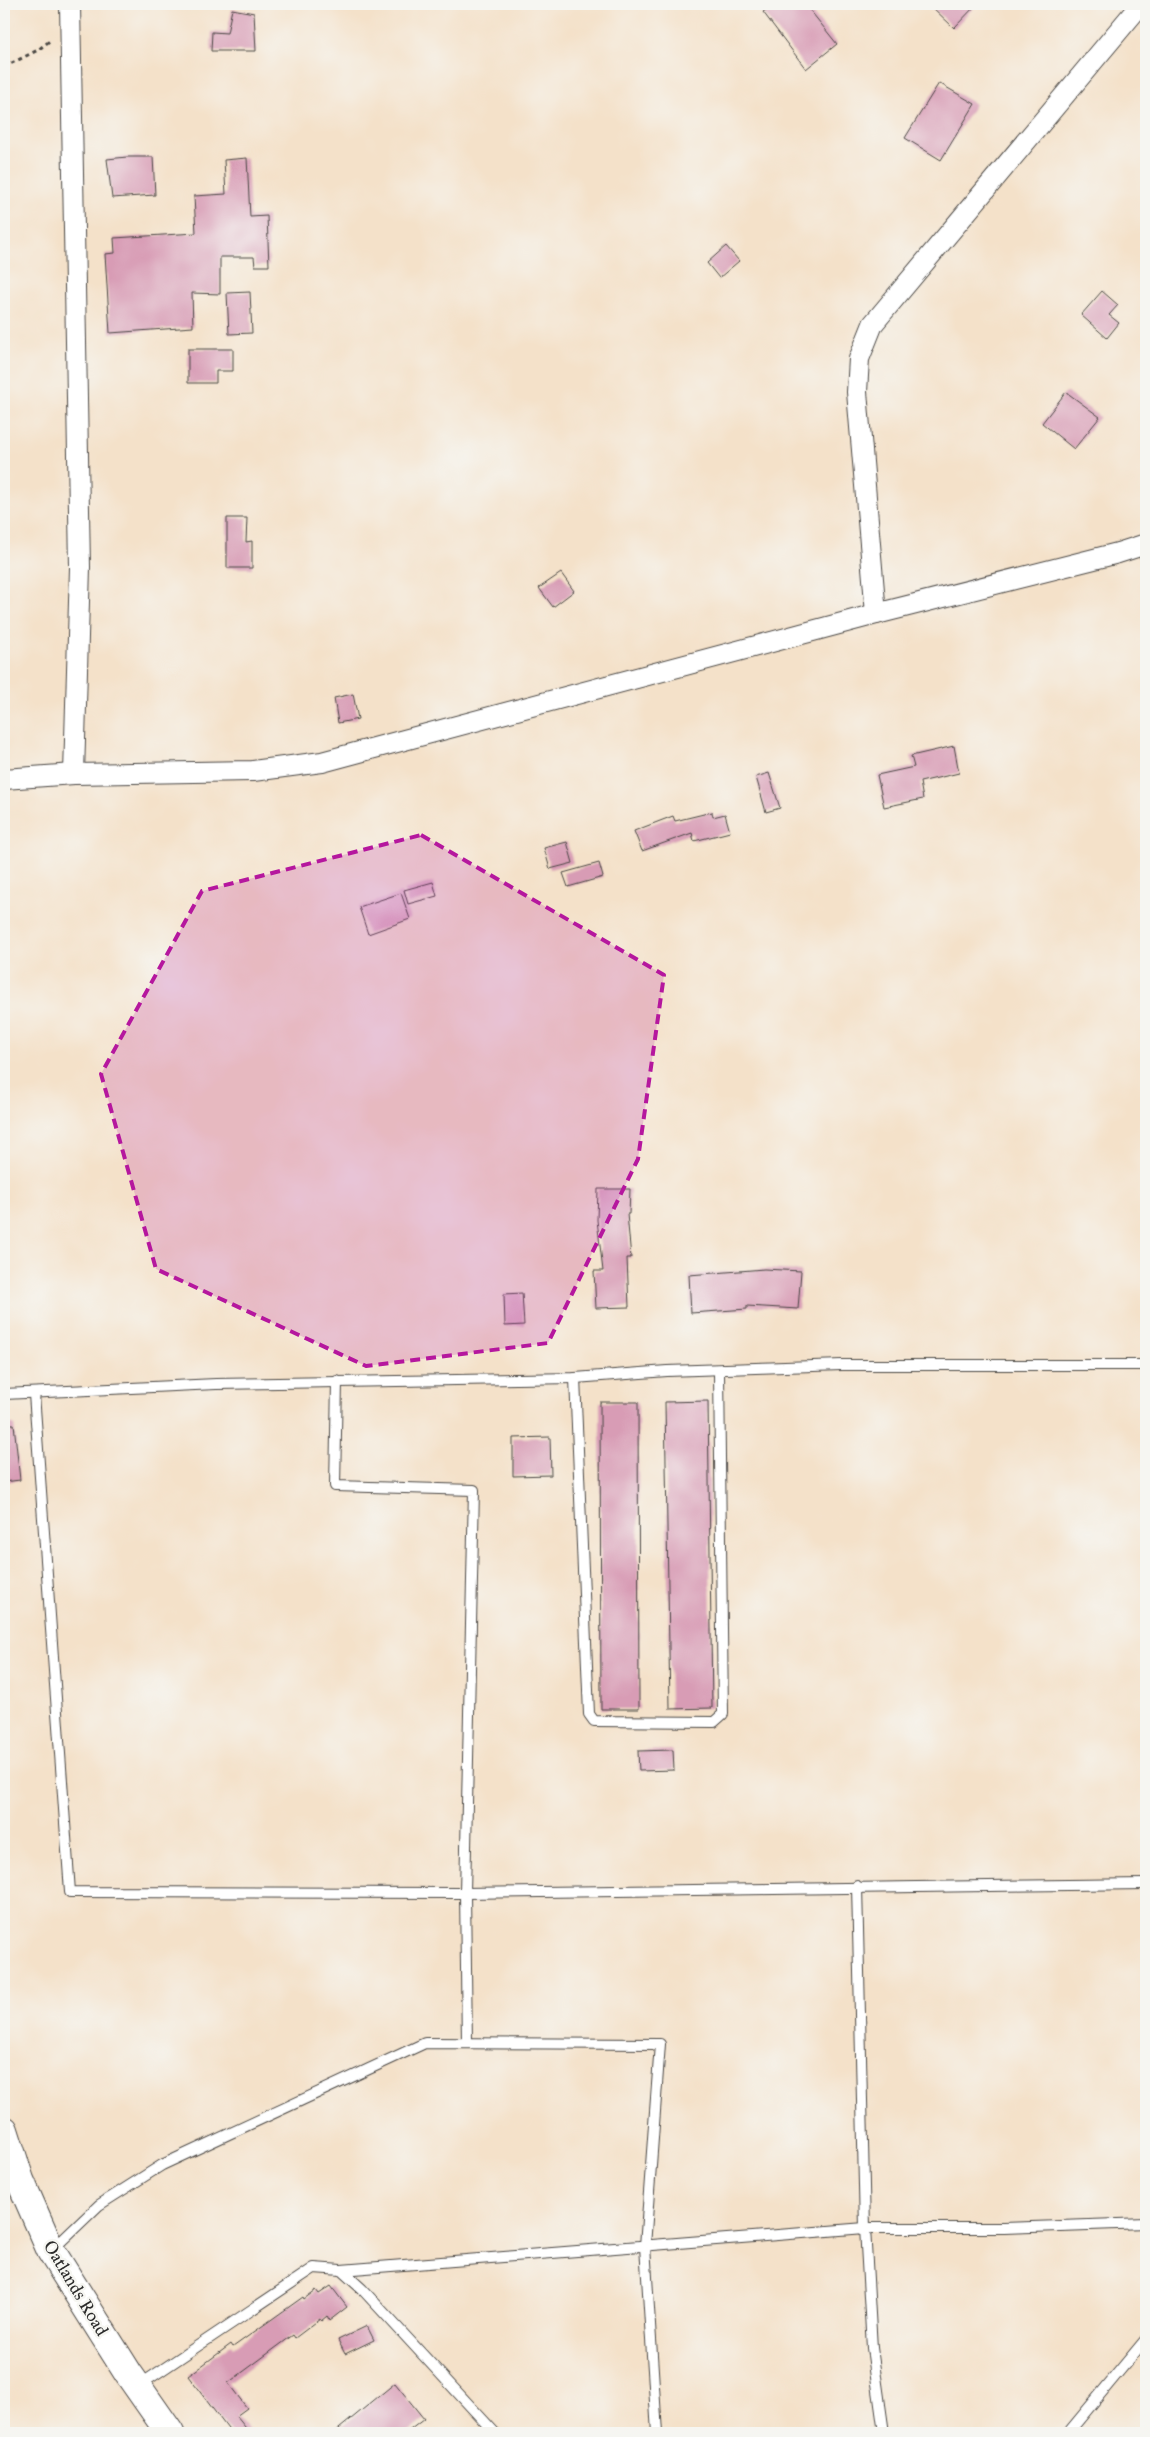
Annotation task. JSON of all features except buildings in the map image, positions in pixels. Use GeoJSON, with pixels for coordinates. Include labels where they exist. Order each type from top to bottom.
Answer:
{"type":"FeatureCollection","features":[{"type":"Feature","properties":{"kind":"street"},"geometry":{"type":"LineString","coordinates":[[876,614],[857,392],[859,359],[873,324],[1141,4]]}},
{"type":"Feature","properties":{"kind":"street"},"geometry":{"type":"LineString","coordinates":[[70,7],[80,566],[74,774]]}},
{"type":"Feature","properties":{"kind":"street"},"geometry":{"type":"LineString","coordinates":[[4,779],[74,774],[253,771],[322,762],[876,614],[1109,556],[1146,544]]}},
{"type":"Feature","properties":{"kind":"street","name":"Oatlands Road"},"geometry":{"type":"LineString","coordinates":[[4,2130],[20,2180],[51,2251],[138,2387],[170,2433]]}},
{"type":"Feature","properties":{"kind":"lane"},"geometry":{"type":"LineString","coordinates":[[4,1394],[216,1384],[575,1378],[842,1365],[1146,1365]]}},
{"type":"Feature","properties":{"kind":"lane"},"geometry":{"type":"LineString","coordinates":[[575,1378],[588,1714],[594,1721],[714,1722],[723,1714],[719,1371]]}},
{"type":"Feature","properties":{"kind":"lane"},"geometry":{"type":"LineString","coordinates":[[337,1381],[335,1486],[474,1490],[465,1893],[468,2043]]}},
{"type":"Feature","properties":{"kind":"lane"},"geometry":{"type":"LineString","coordinates":[[34,1394],[70,1892],[465,1893],[857,1886],[1146,1884]]}},
{"type":"Feature","properties":{"kind":"lane"},"geometry":{"type":"LineString","coordinates":[[857,1886],[865,2228],[872,2348],[884,2433]]}},
{"type":"Feature","properties":{"kind":"lane"},"geometry":{"type":"LineString","coordinates":[[51,2251],[98,2205],[162,2165],[425,2044],[660,2044],[645,2246],[657,2433]]}},
{"type":"Feature","properties":{"kind":"lane"},"geometry":{"type":"LineString","coordinates":[[138,2387],[314,2268],[341,2270],[865,2228],[1004,2228],[1146,2223]]}},
{"type":"Feature","properties":{"kind":"lane"},"geometry":{"type":"LineString","coordinates":[[341,2270],[362,2289],[495,2433]]}},
{"type":"Feature","properties":{"kind":"lane"},"geometry":{"type":"LineString","coordinates":[[1068,2433],[1146,2339]]}},
{"type":"Feature","properties":{"kind":"path"},"geometry":{"type":"LineString","coordinates":[[4,67],[38,50],[56,35],[70,7]]}},
{"type":"Feature","properties":{"kind":"highlighted area"},"geometry":{"type":"Polygon","coordinates":[[[421,835],[664,975],[638,1159],[548,1343],[366,1366],[156,1269],[101,1074],[202,891],[421,835]]]}}]}
